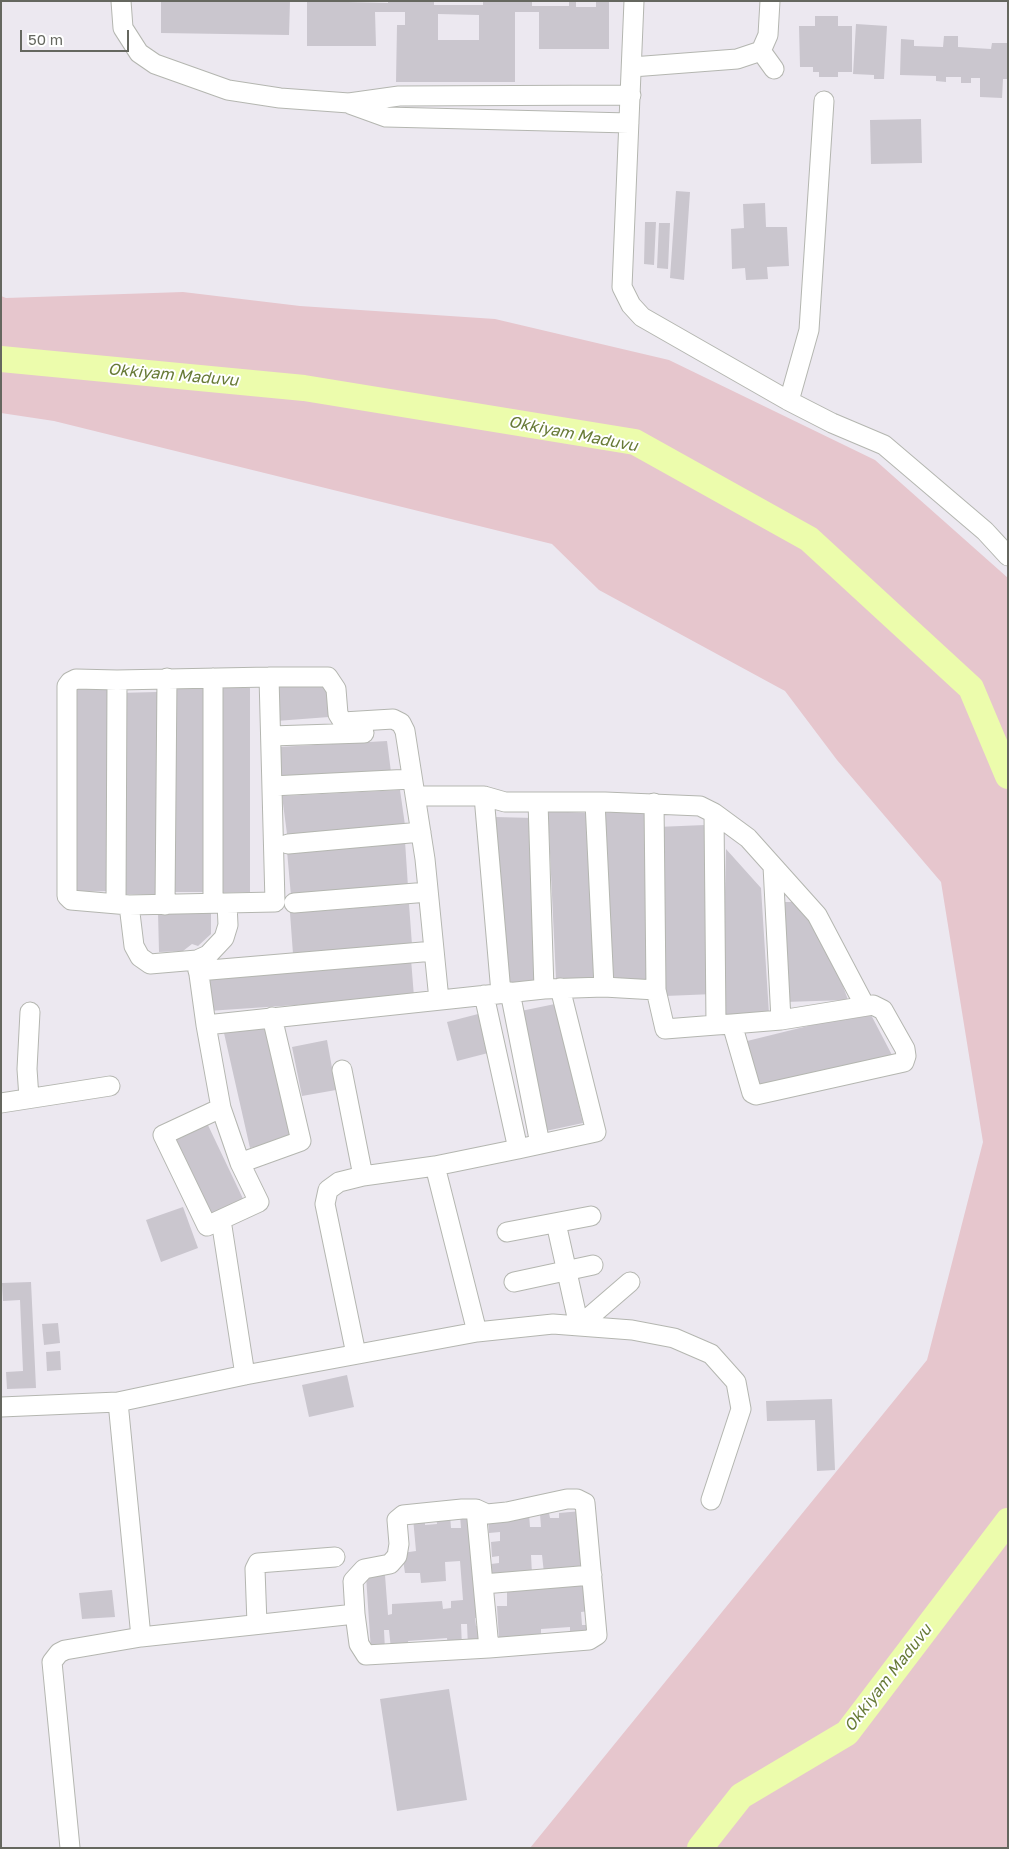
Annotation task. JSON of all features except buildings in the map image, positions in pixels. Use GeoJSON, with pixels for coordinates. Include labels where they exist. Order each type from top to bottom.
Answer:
{"type":"FeatureCollection","features":[{"type":"Feature","properties":{"kind":"street"},"geometry":{"type":"LineString","coordinates":[[121,1],[123,28],[139,54],[155,64],[228,90],[280,98],[349,103],[399,96],[631,95]]}},
{"type":"Feature","properties":{"kind":"street"},"geometry":{"type":"LineString","coordinates":[[634,1],[622,287],[632,305],[642,317],[789,401],[832,423],[884,444],[985,531],[1008,556]]}},
{"type":"Feature","properties":{"kind":"street"},"geometry":{"type":"LineString","coordinates":[[632,68],[738,59],[761,51],[768,35],[770,1]]}},
{"type":"Feature","properties":{"kind":"street"},"geometry":{"type":"LineString","coordinates":[[761,51],[774,69]]}},
{"type":"Feature","properties":{"kind":"street"},"geometry":{"type":"LineString","coordinates":[[789,401],[809,330],[824,101]]}},
{"type":"Feature","properties":{"kind":"street"},"geometry":{"type":"LineString","coordinates":[[349,103],[386,117],[629,123]]}},
{"type":"Feature","properties":{"kind":"street"},"geometry":{"type":"LineString","coordinates":[[269,677],[275,902],[122,904],[71,900],[66,896],[67,686],[76,679],[117,680],[166,678],[269,677],[328,677],[336,689],[338,714],[343,722],[392,719],[401,723],[405,731],[421,832],[438,1000]]}},
{"type":"Feature","properties":{"kind":"street"},"geometry":{"type":"LineString","coordinates":[[165,904],[166,678]]}},
{"type":"Feature","properties":{"kind":"street"},"geometry":{"type":"LineString","coordinates":[[198,965],[224,938],[228,925],[220,903],[213,678]]}},
{"type":"Feature","properties":{"kind":"street"},"geometry":{"type":"LineString","coordinates":[[117,680],[122,904],[134,946],[140,956],[150,964],[198,965],[434,951]]}},
{"type":"Feature","properties":{"kind":"street"},"geometry":{"type":"LineString","coordinates":[[271,736],[405,731]]}},
{"type":"Feature","properties":{"kind":"street"},"geometry":{"type":"LineString","coordinates":[[272,786],[414,787],[484,796],[505,802],[654,803],[700,806],[714,813],[748,838],[817,915],[865,1006]]}},
{"type":"Feature","properties":{"kind":"street"},"geometry":{"type":"LineString","coordinates":[[484,796],[498,993],[518,1149]]}},
{"type":"Feature","properties":{"kind":"street"},"geometry":{"type":"LineString","coordinates":[[356,1354],[325,1204],[328,1190],[339,1182],[363,1176],[435,1166],[518,1149],[539,1139],[596,1132],[552,988],[538,802]]}},
{"type":"Feature","properties":{"kind":"street"},"geometry":{"type":"LineString","coordinates":[[595,802],[604,987]]}},
{"type":"Feature","properties":{"kind":"street"},"geometry":{"type":"LineString","coordinates":[[654,803],[656,990],[665,1029],[724,1024],[781,1020],[873,1005],[883,1010],[905,1049],[906,1056],[904,1062],[756,1095],[752,1093],[724,1024],[714,813]]}},
{"type":"Feature","properties":{"kind":"street"},"geometry":{"type":"LineString","coordinates":[[288,844],[421,832]]}},
{"type":"Feature","properties":{"kind":"street"},"geometry":{"type":"LineString","coordinates":[[773,866],[781,1020]]}},
{"type":"Feature","properties":{"kind":"street"},"geometry":{"type":"LineString","coordinates":[[294,903],[428,892]]}},
{"type":"Feature","properties":{"kind":"street"},"geometry":{"type":"LineString","coordinates":[[198,965],[206,1025],[221,1108],[240,1163],[260,1202],[208,1226],[163,1135],[221,1108]]}},
{"type":"Feature","properties":{"kind":"street"},"geometry":{"type":"LineString","coordinates":[[206,1025],[552,988],[604,987],[656,990]]}},
{"type":"Feature","properties":{"kind":"street"},"geometry":{"type":"LineString","coordinates":[[498,993],[539,1139]]}},
{"type":"Feature","properties":{"kind":"street"},"geometry":{"type":"LineString","coordinates":[[29,1098],[27,1069],[30,1012]]}},
{"type":"Feature","properties":{"kind":"street"},"geometry":{"type":"LineString","coordinates":[[240,1163],[301,1141],[272,1017]]}},
{"type":"Feature","properties":{"kind":"street"},"geometry":{"type":"LineString","coordinates":[[342,1070],[363,1176]]}},
{"type":"Feature","properties":{"kind":"street"},"geometry":{"type":"LineString","coordinates":[[1,1102],[110,1086]]}},
{"type":"Feature","properties":{"kind":"street"},"geometry":{"type":"LineString","coordinates":[[435,1166],[476,1332]]}},
{"type":"Feature","properties":{"kind":"street"},"geometry":{"type":"LineString","coordinates":[[507,1232],[591,1216]]}},
{"type":"Feature","properties":{"kind":"street"},"geometry":{"type":"LineString","coordinates":[[221,1220],[245,1375]]}},
{"type":"Feature","properties":{"kind":"street"},"geometry":{"type":"LineString","coordinates":[[556,1223],[579,1326]]}},
{"type":"Feature","properties":{"kind":"street"},"geometry":{"type":"LineString","coordinates":[[514,1282],[593,1265]]}},
{"type":"Feature","properties":{"kind":"street"},"geometry":{"type":"LineString","coordinates":[[579,1326],[630,1282]]}},
{"type":"Feature","properties":{"kind":"street"},"geometry":{"type":"LineString","coordinates":[[1,1407],[118,1402],[245,1375],[476,1332],[553,1324],[632,1330],[674,1338],[711,1354],[736,1382],[741,1409],[711,1500]]}},
{"type":"Feature","properties":{"kind":"street"},"geometry":{"type":"LineString","coordinates":[[118,1402],[140,1637]]}},
{"type":"Feature","properties":{"kind":"street"},"geometry":{"type":"LineString","coordinates":[[567,1499],[577,1499],[585,1502],[598,1632],[594,1638],[589,1640],[489,1648],[366,1655],[359,1644],[353,1581],[364,1569],[390,1564],[397,1556],[399,1544],[397,1520],[400,1516],[403,1514],[476,1509],[487,1514],[507,1512],[567,1499]]}},
{"type":"Feature","properties":{"kind":"street"},"geometry":{"type":"LineString","coordinates":[[476,1509],[489,1648]]}},
{"type":"Feature","properties":{"kind":"street"},"geometry":{"type":"LineString","coordinates":[[257,1624],[255,1569],[258,1562],[335,1557]]}},
{"type":"Feature","properties":{"kind":"street"},"geometry":{"type":"LineString","coordinates":[[483,1584],[592,1574]]}},
{"type":"Feature","properties":{"kind":"street"},"geometry":{"type":"LineString","coordinates":[[70,1848],[52,1662],[59,1653],[65,1650],[140,1637],[355,1614]]}},
{"type":"Feature","properties":{"kind":"shaded area"},"geometry":{"type":"Polygon","coordinates":[[[183,292],[300,306],[495,319],[669,360],[875,460],[1008,578],[1008,1848],[530,1848],[927,1360],[983,1142],[941,882],[837,760],[785,691],[599,590],[552,544],[54,421],[1,413],[1,296],[6,298],[183,292]]]}},
{"type":"Feature","properties":{"kind":"waterway","name":"Okkiyam Maduvu"},"geometry":{"type":"LineString","coordinates":[[1,359],[304,388],[635,442],[809,539],[971,688],[1008,776]]}},
{"type":"Feature","properties":{"kind":"waterway","name":"Okkiyam Maduvu"},"geometry":{"type":"LineString","coordinates":[[700,1848],[741,1796],[847,1733],[1008,1521]]}}]}
